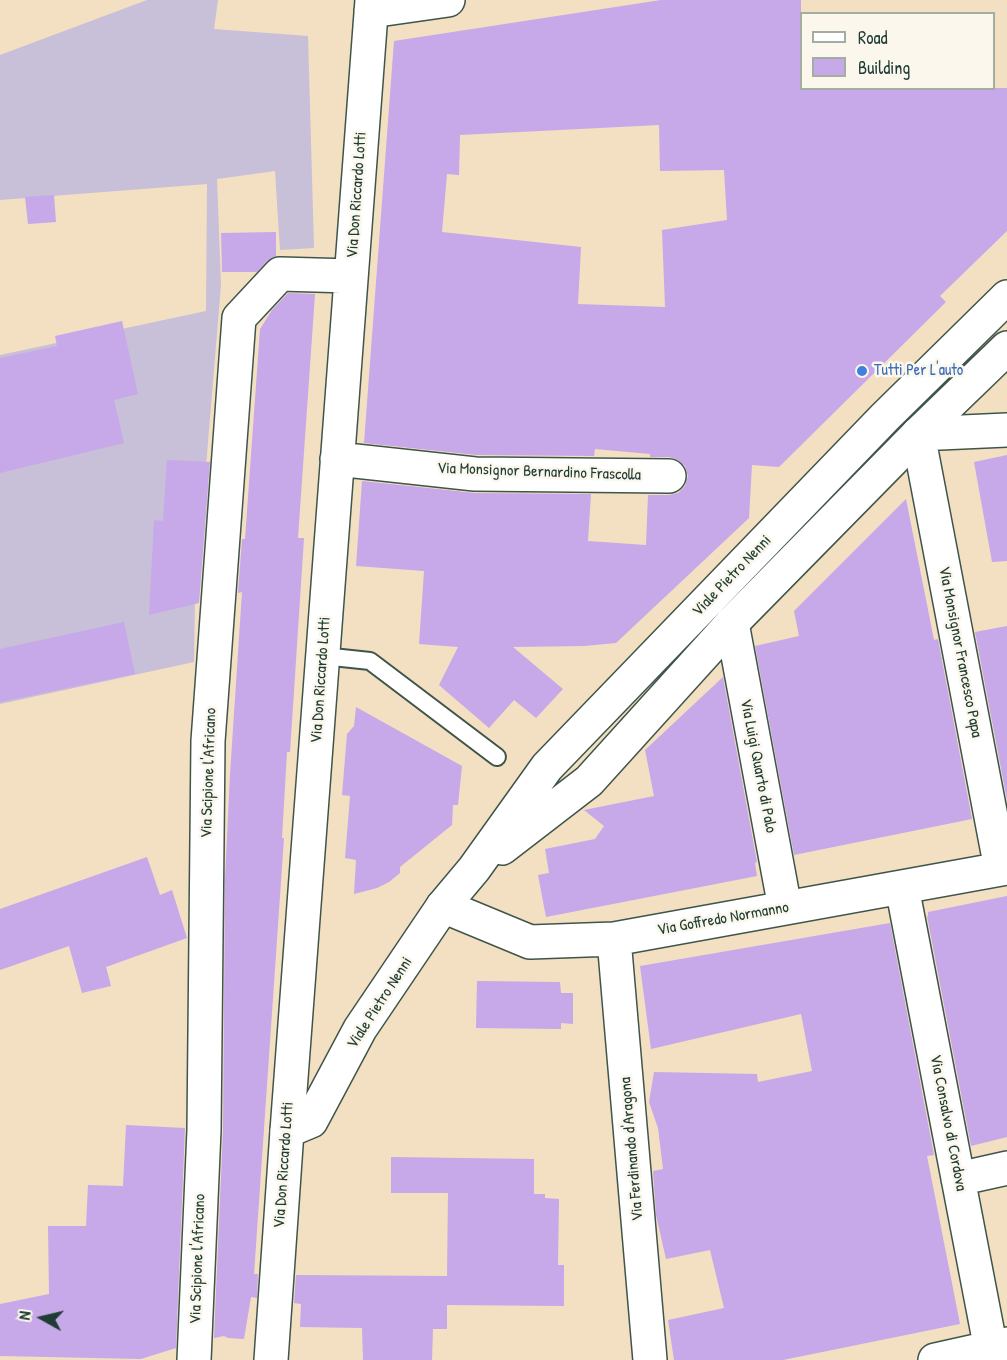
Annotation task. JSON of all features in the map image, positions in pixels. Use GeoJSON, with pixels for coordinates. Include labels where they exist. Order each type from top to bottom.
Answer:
{"type":"FeatureCollection","features":[{"type":"Feature","properties":{"kind":"street"},"geometry":{"type":"LineString","coordinates":[[371,6],[448,0]]}},
{"type":"Feature","properties":{"kind":"street","name":"Via Don Riccardo Lotti"},"geometry":{"type":"LineString","coordinates":[[271,1360],[286,1131],[371,6]]}},
{"type":"Feature","properties":{"kind":"street","name":"Via Scipione l'Africano"},"geometry":{"type":"LineString","coordinates":[[194,1360],[204,1130],[208,741],[239,318],[280,274],[351,276]]}},
{"type":"Feature","properties":{"kind":"street","name":"Viale Pietro Nenni"},"geometry":{"type":"LineString","coordinates":[[286,1131],[311,1121],[360,1029],[443,906],[474,869],[547,767],[885,417],[1007,297]]}},
{"type":"Feature","properties":{"kind":"street","name":"Viale Pietro Nenni"},"geometry":{"type":"LineString","coordinates":[[474,869],[589,781],[732,623],[918,434],[1007,348]]}},
{"type":"Feature","properties":{"kind":"street"},"geometry":{"type":"LineString","coordinates":[[918,434],[1007,430]]}},
{"type":"Feature","properties":{"kind":"street","name":"Via Monsignor Francesco Papa"},"geometry":{"type":"LineString","coordinates":[[918,434],[1004,869]]}},
{"type":"Feature","properties":{"kind":"street","name":"Via Monsignor Bernardino Frascolla"},"geometry":{"type":"LineString","coordinates":[[337,459],[475,474],[669,476]]}},
{"type":"Feature","properties":{"kind":"street","name":"Via Luigi Quarto di Palo"},"geometry":{"type":"LineString","coordinates":[[732,623],[785,908]]}},
{"type":"Feature","properties":{"kind":"street","name":"Via Goffredo Normanno"},"geometry":{"type":"LineString","coordinates":[[443,906],[530,942],[614,939],[1004,869]]}},
{"type":"Feature","properties":{"kind":"street","name":"Via Consalvo di Cordova"},"geometry":{"type":"LineString","coordinates":[[902,887],[958,1179],[997,1351]]}},
{"type":"Feature","properties":{"kind":"street","name":"Via Ferdinando d'Aragona"},"geometry":{"type":"LineString","coordinates":[[614,939],[650,1360]]}},
{"type":"Feature","properties":{"kind":"street"},"geometry":{"type":"LineString","coordinates":[[958,1179],[1007,1168]]}},
{"type":"Feature","properties":{"kind":"street"},"geometry":{"type":"LineString","coordinates":[[935,1360],[997,1351]]}},
{"type":"Feature","properties":{"kind":"lane"},"geometry":{"type":"LineString","coordinates":[[323,656],[370,661],[497,757]]}},
{"type":"Feature","properties":{"kind":"shaded area"},"geometry":{"type":"Polygon","coordinates":[[[147,0],[218,0],[214,29],[308,36],[314,248],[280,250],[275,171],[217,179],[221,285],[195,599],[194,662],[0,704],[0,355],[206,311],[207,184],[0,200],[0,55],[147,0]]]}},
{"type":"Feature","properties":{"kind":"building"},"geometry":{"type":"Polygon","coordinates":[[[661,0],[801,0],[800,90],[995,90],[995,88],[1007,88],[1007,231],[940,296],[946,302],[779,467],[752,465],[749,518],[616,643],[513,647],[563,689],[536,718],[514,700],[489,728],[439,685],[458,647],[419,644],[424,571],[356,566],[362,481],[475,493],[591,494],[588,541],[646,545],[648,495],[678,493],[685,486],[688,476],[685,466],[669,457],[650,457],[650,454],[595,449],[594,456],[476,455],[364,443],[394,41],[661,0]],[[659,125],[460,135],[459,175],[447,174],[442,232],[581,247],[578,304],[665,307],[662,230],[727,220],[724,170],[660,171],[659,125]]]}},
{"type":"Feature","properties":{"kind":"building"},"geometry":{"type":"Polygon","coordinates":[[[54,195],[56,222],[28,224],[25,197],[54,195]]]}},
{"type":"Feature","properties":{"kind":"building"},"geometry":{"type":"Polygon","coordinates":[[[276,232],[276,256],[267,261],[257,272],[222,272],[221,233],[276,232]]]}},
{"type":"Feature","properties":{"kind":"building"},"geometry":{"type":"Polygon","coordinates":[[[288,293],[315,294],[298,538],[304,538],[290,752],[287,752],[282,838],[284,838],[254,1274],[258,1274],[257,1298],[251,1297],[244,1339],[224,1336],[214,1338],[223,1130],[225,879],[242,592],[238,593],[242,539],[245,539],[260,329],[272,310],[288,293]]]}},
{"type":"Feature","properties":{"kind":"building"},"geometry":{"type":"Polygon","coordinates":[[[122,321],[138,394],[114,400],[124,443],[0,473],[0,358],[57,346],[55,336],[122,321]]]}},
{"type":"Feature","properties":{"kind":"building"},"geometry":{"type":"Polygon","coordinates":[[[1007,455],[1007,561],[992,562],[974,462],[1007,455]]]}},
{"type":"Feature","properties":{"kind":"building"},"geometry":{"type":"Polygon","coordinates":[[[167,460],[210,462],[199,603],[149,615],[154,520],[163,521],[167,460]]]}},
{"type":"Feature","properties":{"kind":"building"},"geometry":{"type":"Polygon","coordinates":[[[906,499],[934,640],[938,639],[972,819],[794,855],[755,646],[799,636],[794,611],[906,499]]]}},
{"type":"Feature","properties":{"kind":"building"},"geometry":{"type":"Polygon","coordinates":[[[124,622],[135,674],[0,702],[0,649],[124,622]]]}},
{"type":"Feature","properties":{"kind":"building"},"geometry":{"type":"Polygon","coordinates":[[[1007,626],[1007,800],[975,632],[1007,626]]]}},
{"type":"Feature","properties":{"kind":"building"},"geometry":{"type":"Polygon","coordinates":[[[723,677],[757,862],[755,863],[757,876],[546,917],[538,875],[549,873],[545,849],[595,839],[604,826],[584,810],[654,796],[645,750],[723,677]]]}},
{"type":"Feature","properties":{"kind":"building"},"geometry":{"type":"Polygon","coordinates":[[[356,707],[462,766],[458,805],[453,805],[452,825],[400,867],[400,873],[389,882],[354,894],[356,860],[345,858],[350,796],[342,795],[347,734],[354,726],[356,707]]]}},
{"type":"Feature","properties":{"kind":"building"},"geometry":{"type":"Polygon","coordinates":[[[147,857],[160,895],[172,890],[187,938],[106,967],[111,986],[82,993],[69,946],[0,970],[0,909],[147,857]]]}},
{"type":"Feature","properties":{"kind":"building"},"geometry":{"type":"Polygon","coordinates":[[[1007,896],[1007,1137],[971,1146],[927,916],[928,912],[1007,896]]]}},
{"type":"Feature","properties":{"kind":"building"},"geometry":{"type":"Polygon","coordinates":[[[890,923],[934,1155],[927,1156],[960,1324],[783,1360],[674,1360],[668,1320],[724,1308],[710,1250],[666,1259],[656,1215],[653,1171],[663,1169],[658,1128],[649,1102],[654,1072],[757,1074],[758,1082],[812,1071],[801,1014],[651,1049],[640,966],[890,923]]]}},
{"type":"Feature","properties":{"kind":"building"},"geometry":{"type":"Polygon","coordinates":[[[477,981],[560,982],[561,993],[573,993],[573,1024],[561,1023],[561,1029],[476,1028],[477,981]]]}},
{"type":"Feature","properties":{"kind":"building"},"geometry":{"type":"Polygon","coordinates":[[[126,1125],[185,1128],[176,1348],[141,1359],[0,1356],[0,1304],[49,1294],[48,1226],[86,1226],[88,1185],[123,1186],[126,1125]]]}},
{"type":"Feature","properties":{"kind":"building"},"geometry":{"type":"Polygon","coordinates":[[[391,1157],[534,1159],[534,1194],[545,1194],[545,1198],[559,1199],[558,1265],[564,1265],[564,1306],[447,1305],[447,1329],[433,1329],[432,1360],[363,1360],[362,1328],[300,1327],[301,1304],[294,1303],[296,1275],[447,1276],[448,1193],[391,1193],[391,1157]]]}},
{"type":"Feature","properties":{"kind":"place","name":"Tutti Per L'auto"},"geometry":{"type":"Point","coordinates":[862,371]}}]}
